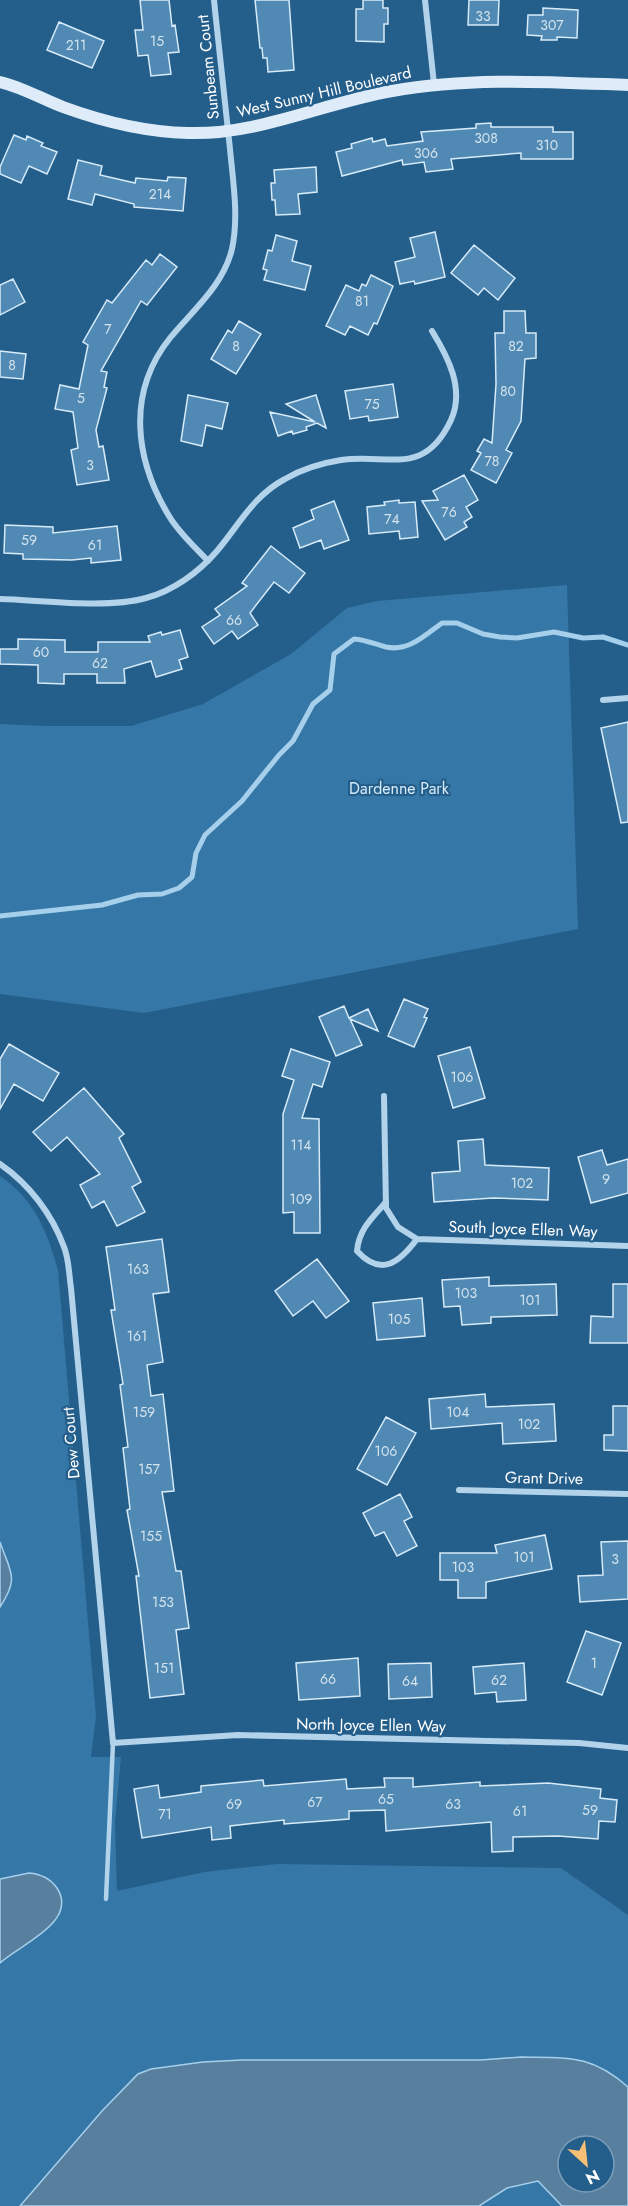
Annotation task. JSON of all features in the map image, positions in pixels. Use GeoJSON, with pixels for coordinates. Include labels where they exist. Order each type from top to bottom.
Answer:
{"type":"FeatureCollection","features":[{"type":"Feature","properties":{"kind":"street","name":"Sunbeam Court"},"geometry":{"type":"LineString","coordinates":[[208,561],[170,518],[154,488],[144,462],[140,439],[144,390],[150,373],[164,346],[209,295],[231,250],[235,201],[214,0]]}},
{"type":"Feature","properties":{"kind":"street"},"geometry":{"type":"LineString","coordinates":[[425,0],[434,84]]}},
{"type":"Feature","properties":{"kind":"street","name":"West Sunny Hill Boulevard"},"geometry":{"type":"LineString","coordinates":[[0,82],[80,113],[124,126],[189,133],[228,131],[269,124],[365,96],[434,84],[502,81],[628,85]]}},
{"type":"Feature","properties":{"kind":"street"},"geometry":{"type":"LineString","coordinates":[[0,599],[96,603],[146,598],[186,578],[208,561],[249,507],[262,494],[302,470],[342,459],[393,461],[421,455],[431,449],[442,436],[456,408],[452,366],[432,331]]}},
{"type":"Feature","properties":{"kind":"street"},"geometry":{"type":"LineString","coordinates":[[603,700],[628,698]]}},
{"type":"Feature","properties":{"kind":"street"},"geometry":{"type":"LineString","coordinates":[[384,1096],[386,1202],[386,1208],[398,1227],[417,1239],[398,1260],[379,1266],[367,1261],[357,1251],[358,1238],[364,1226],[386,1202]]}},
{"type":"Feature","properties":{"kind":"street","name":"Dew Court"},"geometry":{"type":"LineString","coordinates":[[0,1164],[15,1174],[48,1213],[65,1249],[72,1300],[113,1743]]}},
{"type":"Feature","properties":{"kind":"street","name":"South Joyce Ellen Way"},"geometry":{"type":"LineString","coordinates":[[417,1239],[628,1246]]}},
{"type":"Feature","properties":{"kind":"street","name":"Grant Drive"},"geometry":{"type":"LineString","coordinates":[[459,1490],[628,1494]]}},
{"type":"Feature","properties":{"kind":"street","name":"North Joyce Ellen Way"},"geometry":{"type":"LineString","coordinates":[[113,1743],[238,1736],[579,1743],[628,1748]]}},
{"type":"Feature","properties":{"kind":"lane"},"geometry":{"type":"LineString","coordinates":[[106,1899],[113,1743]]}},
{"type":"Feature","properties":{"kind":"green space","name":"Dardenne Park"},"geometry":{"type":"Polygon","coordinates":[[[567,585],[578,929],[144,1013],[0,994],[0,724],[131,726],[203,704],[291,654],[347,608],[377,601],[567,585]]]}},
{"type":"Feature","properties":{"kind":"green space"},"geometry":{"type":"Polygon","coordinates":[[[0,1176],[22,1195],[38,1217],[58,1270],[96,1716],[91,1757],[121,1757],[115,1822],[117,1891],[204,1872],[277,1864],[561,1868],[628,1915],[628,2206],[0,2206],[0,1176]]]}},
{"type":"Feature","properties":{"kind":"shaded area"},"geometry":{"type":"Polygon","coordinates":[[[0,1542],[10,1568],[11,1581],[10,1588],[0,1607],[0,1542]]]}},
{"type":"Feature","properties":{"kind":"shaded area"},"geometry":{"type":"Polygon","coordinates":[[[29,1873],[45,1877],[57,1888],[62,1900],[60,1912],[44,1932],[0,1963],[0,1879],[29,1873]]]}},
{"type":"Feature","properties":{"kind":"shaded area"},"geometry":{"type":"Polygon","coordinates":[[[552,2057],[590,2063],[615,2076],[628,2087],[628,2206],[562,2206],[538,2181],[507,2188],[479,2206],[20,2206],[102,2111],[138,2074],[151,2069],[203,2062],[481,2060],[552,2057]]]}},
{"type":"Feature","properties":{"kind":"building"},"geometry":{"type":"Polygon","coordinates":[[[140,0],[169,0],[172,26],[175,25],[179,52],[168,53],[171,74],[151,76],[148,55],[138,56],[135,30],[143,30],[140,0]]]}},
{"type":"Feature","properties":{"kind":"building"},"geometry":{"type":"Polygon","coordinates":[[[255,0],[289,0],[294,70],[268,72],[267,58],[263,58],[262,48],[260,48],[255,0]]]}},
{"type":"Feature","properties":{"kind":"building"},"geometry":{"type":"Polygon","coordinates":[[[363,0],[383,0],[383,8],[388,8],[388,24],[384,24],[384,42],[356,41],[356,9],[363,9],[363,0]]]}},
{"type":"Feature","properties":{"kind":"building"},"geometry":{"type":"Polygon","coordinates":[[[469,0],[499,0],[498,25],[468,25],[469,0]]]}},
{"type":"Feature","properties":{"kind":"building"},"geometry":{"type":"Polygon","coordinates":[[[543,8],[578,10],[577,38],[557,37],[557,40],[541,40],[542,36],[527,35],[528,15],[543,15],[543,8]]]}},
{"type":"Feature","properties":{"kind":"building"},"geometry":{"type":"Polygon","coordinates":[[[59,22],[104,41],[92,68],[47,50],[59,22]]]}},
{"type":"Feature","properties":{"kind":"building"},"geometry":{"type":"Polygon","coordinates":[[[491,123],[491,127],[553,127],[553,132],[573,132],[573,159],[521,159],[521,153],[451,159],[453,169],[426,172],[424,162],[403,165],[402,160],[342,176],[336,152],[352,148],[351,144],[372,138],[373,142],[385,139],[387,146],[423,141],[421,132],[476,128],[476,124],[491,123]]]}},
{"type":"Feature","properties":{"kind":"building"},"geometry":{"type":"Polygon","coordinates":[[[14,135],[26,140],[27,136],[43,143],[41,146],[57,152],[47,174],[29,166],[21,183],[0,174],[0,167],[14,135]]]}},
{"type":"Feature","properties":{"kind":"building"},"geometry":{"type":"Polygon","coordinates":[[[78,160],[102,166],[100,175],[135,183],[136,178],[167,181],[168,177],[186,178],[183,211],[134,207],[134,204],[95,194],[92,205],[68,199],[78,160]]]}},
{"type":"Feature","properties":{"kind":"building"},"geometry":{"type":"Polygon","coordinates":[[[316,167],[317,192],[298,194],[300,214],[276,215],[271,183],[275,183],[274,170],[316,167]]]}},
{"type":"Feature","properties":{"kind":"building"},"geometry":{"type":"Polygon","coordinates":[[[435,232],[445,277],[415,284],[414,281],[400,284],[395,262],[415,257],[410,238],[435,232]]]}},
{"type":"Feature","properties":{"kind":"building"},"geometry":{"type":"Polygon","coordinates":[[[276,235],[297,241],[292,261],[311,266],[305,290],[264,280],[267,270],[263,269],[268,250],[272,251],[276,235]]]}},
{"type":"Feature","properties":{"kind":"building"},"geometry":{"type":"Polygon","coordinates":[[[474,245],[515,278],[498,300],[484,288],[478,295],[451,273],[474,245]]]}},
{"type":"Feature","properties":{"kind":"building"},"geometry":{"type":"Polygon","coordinates":[[[160,254],[177,267],[147,305],[141,301],[101,371],[107,372],[104,387],[107,388],[96,430],[99,447],[103,446],[109,480],[77,485],[71,450],[78,448],[73,412],[55,409],[60,385],[79,389],[88,345],[83,342],[107,300],[112,303],[146,260],[152,265],[160,254]]]}},
{"type":"Feature","properties":{"kind":"building"},"geometry":{"type":"Polygon","coordinates":[[[371,275],[393,286],[377,324],[374,323],[368,335],[350,326],[345,335],[326,326],[346,285],[359,291],[362,284],[366,286],[371,275]]]}},
{"type":"Feature","properties":{"kind":"building"},"geometry":{"type":"Polygon","coordinates":[[[13,279],[25,302],[0,315],[0,285],[13,279]]]}},
{"type":"Feature","properties":{"kind":"building"},"geometry":{"type":"Polygon","coordinates":[[[504,311],[525,311],[526,333],[536,333],[536,358],[525,359],[521,421],[506,450],[512,453],[496,483],[471,470],[481,453],[477,451],[484,439],[492,443],[496,384],[495,333],[504,333],[504,311]]]}},
{"type":"Feature","properties":{"kind":"building"},"geometry":{"type":"Polygon","coordinates":[[[239,321],[261,334],[236,374],[211,359],[228,330],[232,333],[239,321]]]}},
{"type":"Feature","properties":{"kind":"building"},"geometry":{"type":"Polygon","coordinates":[[[0,351],[26,354],[23,379],[0,377],[0,351]]]}},
{"type":"Feature","properties":{"kind":"building"},"geometry":{"type":"Polygon","coordinates":[[[393,384],[398,417],[369,421],[368,416],[350,419],[345,391],[393,384]]]}},
{"type":"Feature","properties":{"kind":"building"},"geometry":{"type":"Polygon","coordinates":[[[188,395],[228,403],[222,429],[206,425],[202,446],[181,441],[188,395]]]}},
{"type":"Feature","properties":{"kind":"building"},"geometry":{"type":"Polygon","coordinates":[[[316,395],[326,428],[317,423],[306,427],[307,430],[293,434],[292,431],[278,436],[270,412],[315,422],[286,404],[316,395]]]}},
{"type":"Feature","properties":{"kind":"building"},"geometry":{"type":"Polygon","coordinates":[[[464,475],[478,500],[466,507],[472,517],[464,522],[467,527],[445,540],[422,501],[438,500],[433,491],[464,475]]]}},
{"type":"Feature","properties":{"kind":"building"},"geometry":{"type":"Polygon","coordinates":[[[399,500],[399,503],[415,502],[418,537],[400,539],[399,531],[369,534],[367,507],[385,505],[384,502],[399,500]]]}},
{"type":"Feature","properties":{"kind":"building"},"geometry":{"type":"Polygon","coordinates":[[[334,501],[349,540],[324,549],[321,540],[300,548],[293,528],[314,519],[311,510],[334,501]]]}},
{"type":"Feature","properties":{"kind":"building"},"geometry":{"type":"Polygon","coordinates":[[[5,525],[53,527],[53,533],[117,526],[121,560],[91,563],[91,558],[23,559],[23,554],[4,553],[5,525]]]}},
{"type":"Feature","properties":{"kind":"building"},"geometry":{"type":"Polygon","coordinates":[[[271,546],[305,573],[289,593],[274,582],[250,613],[258,625],[238,639],[232,631],[214,644],[202,627],[220,615],[215,609],[247,586],[242,583],[271,546]]]}},
{"type":"Feature","properties":{"kind":"building"},"geometry":{"type":"Polygon","coordinates":[[[180,630],[188,657],[179,660],[182,669],[156,677],[151,661],[124,669],[125,683],[97,683],[97,674],[64,674],[64,684],[38,683],[38,665],[0,664],[0,649],[18,649],[18,639],[65,640],[65,652],[98,652],[98,642],[150,642],[148,636],[180,630]]]}},
{"type":"Feature","properties":{"kind":"building"},"geometry":{"type":"Polygon","coordinates":[[[628,722],[628,822],[621,823],[601,728],[628,722]]]}},
{"type":"Feature","properties":{"kind":"building"},"geometry":{"type":"Polygon","coordinates":[[[404,999],[428,1009],[424,1017],[427,1018],[414,1047],[388,1036],[404,999]]]}},
{"type":"Feature","properties":{"kind":"building"},"geometry":{"type":"Polygon","coordinates":[[[344,1006],[349,1018],[368,1009],[378,1031],[350,1019],[362,1045],[336,1056],[319,1017],[344,1006]]]}},
{"type":"Feature","properties":{"kind":"building"},"geometry":{"type":"Polygon","coordinates":[[[9,1044],[59,1073],[43,1101],[14,1084],[0,1109],[0,1059],[9,1044]]]}},
{"type":"Feature","properties":{"kind":"building"},"geometry":{"type":"Polygon","coordinates":[[[470,1047],[485,1098],[453,1108],[438,1056],[470,1047]]]}},
{"type":"Feature","properties":{"kind":"building"},"geometry":{"type":"Polygon","coordinates":[[[291,1049],[330,1062],[322,1087],[313,1084],[302,1118],[319,1119],[320,1233],[294,1233],[294,1212],[283,1213],[283,1114],[294,1080],[282,1076],[291,1049]]]}},
{"type":"Feature","properties":{"kind":"building"},"geometry":{"type":"Polygon","coordinates":[[[84,1088],[124,1134],[119,1138],[141,1182],[132,1187],[145,1212],[117,1226],[104,1201],[92,1208],[80,1185],[100,1174],[67,1137],[51,1151],[33,1132],[84,1088]]]}},
{"type":"Feature","properties":{"kind":"building"},"geometry":{"type":"Polygon","coordinates":[[[483,1139],[485,1165],[549,1168],[548,1200],[493,1198],[434,1202],[432,1173],[460,1171],[458,1141],[483,1139]]]}},
{"type":"Feature","properties":{"kind":"building"},"geometry":{"type":"Polygon","coordinates":[[[602,1150],[607,1165],[628,1159],[628,1193],[591,1203],[578,1157],[602,1150]]]}},
{"type":"Feature","properties":{"kind":"building"},"geometry":{"type":"Polygon","coordinates":[[[162,1239],[169,1292],[153,1294],[163,1362],[147,1365],[151,1396],[163,1394],[174,1491],[162,1492],[176,1571],[181,1571],[189,1628],[176,1630],[184,1694],[150,1698],[136,1576],[139,1576],[127,1510],[130,1509],[123,1448],[128,1447],[120,1385],[123,1384],[111,1310],[115,1310],[106,1247],[162,1239]]]}},
{"type":"Feature","properties":{"kind":"building"},"geometry":{"type":"Polygon","coordinates":[[[317,1259],[349,1301],[326,1318],[313,1301],[293,1316],[275,1291],[317,1259]]]}},
{"type":"Feature","properties":{"kind":"building"},"geometry":{"type":"Polygon","coordinates":[[[489,1277],[489,1286],[556,1284],[557,1315],[491,1317],[491,1323],[462,1325],[460,1306],[444,1307],[442,1280],[489,1277]]]}},
{"type":"Feature","properties":{"kind":"building"},"geometry":{"type":"Polygon","coordinates":[[[613,1284],[628,1284],[628,1343],[590,1343],[591,1316],[613,1317],[613,1284]]]}},
{"type":"Feature","properties":{"kind":"building"},"geometry":{"type":"Polygon","coordinates":[[[422,1298],[425,1336],[377,1340],[373,1303],[422,1298]]]}},
{"type":"Feature","properties":{"kind":"building"},"geometry":{"type":"Polygon","coordinates":[[[485,1394],[486,1407],[554,1404],[556,1441],[503,1444],[502,1423],[431,1429],[429,1399],[485,1394]]]}},
{"type":"Feature","properties":{"kind":"building"},"geometry":{"type":"Polygon","coordinates":[[[613,1406],[628,1406],[628,1451],[604,1450],[604,1435],[613,1435],[613,1406]]]}},
{"type":"Feature","properties":{"kind":"building"},"geometry":{"type":"Polygon","coordinates":[[[386,1417],[416,1433],[387,1485],[357,1469],[386,1417]]]}},
{"type":"Feature","properties":{"kind":"building"},"geometry":{"type":"Polygon","coordinates":[[[400,1494],[412,1517],[404,1521],[417,1546],[397,1556],[384,1532],[375,1536],[363,1513],[400,1494]]]}},
{"type":"Feature","properties":{"kind":"building"},"geometry":{"type":"Polygon","coordinates":[[[545,1535],[552,1569],[486,1582],[486,1598],[458,1598],[458,1580],[440,1580],[440,1553],[497,1553],[495,1545],[545,1535]]]}},
{"type":"Feature","properties":{"kind":"building"},"geometry":{"type":"Polygon","coordinates":[[[628,1541],[628,1599],[580,1602],[578,1576],[603,1575],[601,1542],[628,1541]]]}},
{"type":"Feature","properties":{"kind":"building"},"geometry":{"type":"Polygon","coordinates":[[[586,1631],[621,1643],[602,1695],[567,1682],[586,1631]]]}},
{"type":"Feature","properties":{"kind":"building"},"geometry":{"type":"Polygon","coordinates":[[[358,1658],[360,1696],[299,1700],[296,1663],[358,1658]]]}},
{"type":"Feature","properties":{"kind":"building"},"geometry":{"type":"Polygon","coordinates":[[[431,1663],[432,1697],[389,1699],[388,1664],[431,1663]]]}},
{"type":"Feature","properties":{"kind":"building"},"geometry":{"type":"Polygon","coordinates":[[[524,1663],[526,1700],[497,1702],[496,1692],[475,1694],[473,1667],[524,1663]]]}},
{"type":"Feature","properties":{"kind":"building"},"geometry":{"type":"Polygon","coordinates":[[[384,1778],[413,1778],[413,1787],[480,1782],[480,1786],[548,1783],[601,1789],[600,1798],[617,1800],[615,1822],[599,1821],[598,1839],[558,1836],[513,1837],[513,1851],[492,1852],[491,1822],[386,1831],[385,1810],[349,1811],[349,1819],[284,1824],[284,1820],[230,1826],[231,1838],[212,1840],[211,1827],[142,1838],[134,1789],[158,1785],[160,1798],[201,1792],[201,1786],[263,1780],[264,1786],[346,1779],[347,1789],[385,1787],[384,1778]]]}},
{"type":"Feature","properties":{"kind":"waterway"},"geometry":{"type":"LineString","coordinates":[[0,916],[102,905],[138,895],[162,894],[179,888],[192,877],[196,853],[205,835],[242,801],[293,741],[313,704],[330,690],[334,654],[354,639],[386,647],[402,647],[416,641],[442,623],[457,623],[483,634],[500,637],[517,638],[554,632],[583,638],[603,637],[628,645]]}}]}
